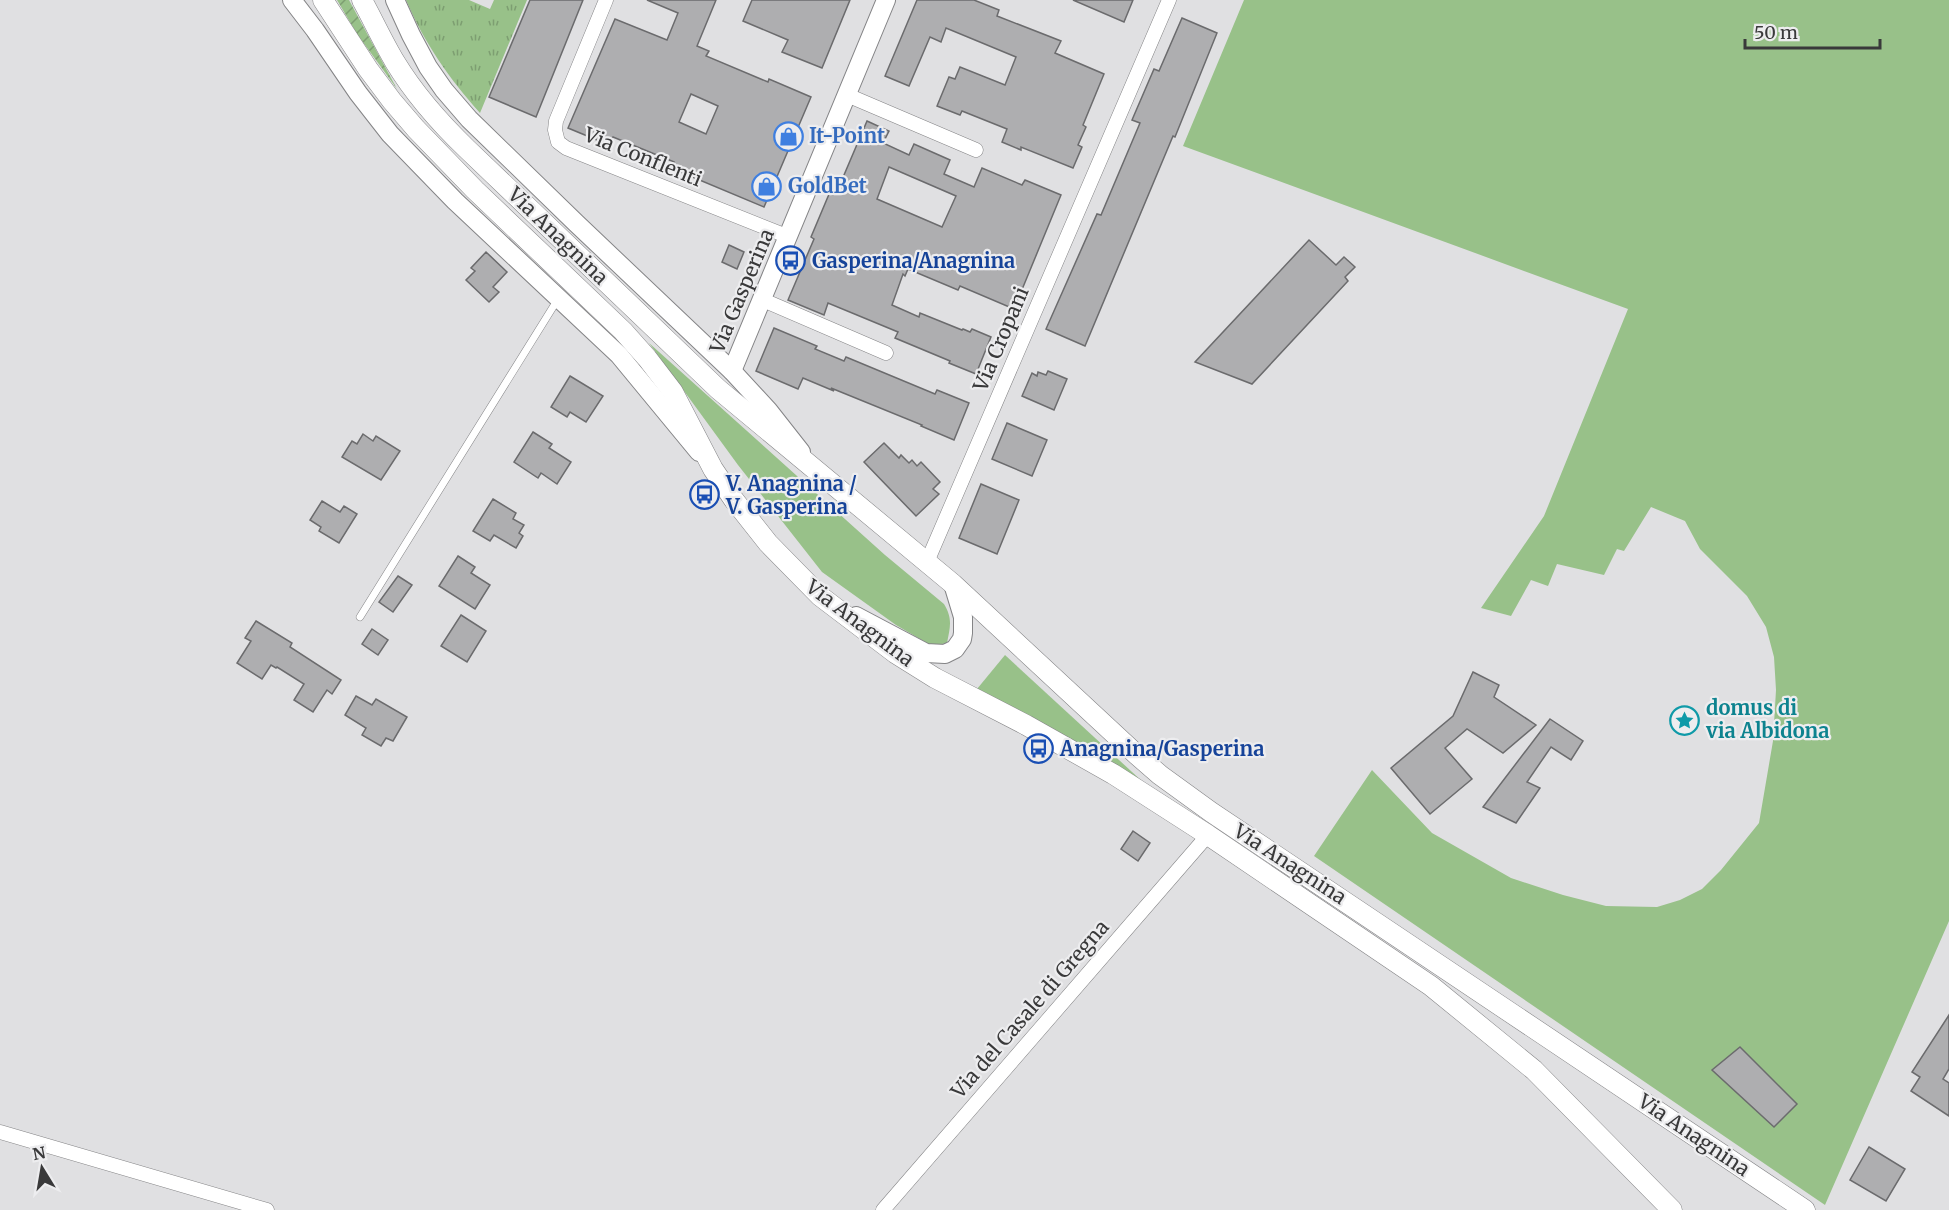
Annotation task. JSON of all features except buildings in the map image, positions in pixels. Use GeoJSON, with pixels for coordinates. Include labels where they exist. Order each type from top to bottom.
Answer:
{"type":"FeatureCollection","features":[{"type":"Feature","properties":{"kind":"main road","name":"Via Anagnina"},"geometry":{"type":"LineString","coordinates":[[323,0],[368,69],[416,129],[618,326],[647,358],[683,409],[713,469],[759,532],[820,596],[895,653],[920,669],[1083,755],[1208,835],[1407,969],[1466,1014],[1552,1087],[1672,1210]]}},
{"type":"Feature","properties":{"kind":"main road","name":"Via Anagnina"},"geometry":{"type":"LineString","coordinates":[[362,0],[402,72],[418,96],[445,127],[718,389],[953,584],[1160,775],[1805,1210]]}},
{"type":"Feature","properties":{"kind":"street","name":"Via Anagnina"},"geometry":{"type":"LineString","coordinates":[[291,0],[390,134],[439,185],[619,355],[713,469]]}},
{"type":"Feature","properties":{"kind":"street","name":"Via Anagnina"},"geometry":{"type":"LineString","coordinates":[[395,0],[428,67],[461,110],[525,175],[732,371],[778,422],[813,468]]}},
{"type":"Feature","properties":{"kind":"street","name":"Via Conflenti"},"geometry":{"type":"LineString","coordinates":[[606,0],[556,121],[555,130],[558,142],[577,152],[789,237]]}},
{"type":"Feature","properties":{"kind":"street","name":"Via Gasperina"},"geometry":{"type":"LineString","coordinates":[[732,371],[886,0]]}},
{"type":"Feature","properties":{"kind":"street","name":"Via Cropani"},"geometry":{"type":"LineString","coordinates":[[927,562],[1169,0]]}},
{"type":"Feature","properties":{"kind":"street"},"geometry":{"type":"LineString","coordinates":[[847,96],[976,150]]}},
{"type":"Feature","properties":{"kind":"street"},"geometry":{"type":"LineString","coordinates":[[763,300],[886,354]]}},
{"type":"Feature","properties":{"kind":"street"},"geometry":{"type":"LineString","coordinates":[[820,596],[926,653],[945,654],[955,649],[963,633],[963,617],[953,584]]}},
{"type":"Feature","properties":{"kind":"street","name":"Via del Casale di Gregna"},"geometry":{"type":"LineString","coordinates":[[883,1210],[1208,835]]}},
{"type":"Feature","properties":{"kind":"street"},"geometry":{"type":"LineString","coordinates":[[0,1132],[267,1210]]}},
{"type":"Feature","properties":{"kind":"lane"},"geometry":{"type":"LineString","coordinates":[[360,617],[558,299]]}},
{"type":"Feature","properties":{"kind":"green space"},"geometry":{"type":"Polygon","coordinates":[[[337,0],[349,0],[397,89],[357,34],[337,0]]]}},
{"type":"Feature","properties":{"kind":"green space"},"geometry":{"type":"Polygon","coordinates":[[[406,0],[469,0],[490,9],[494,0],[527,0],[480,113],[438,60],[406,0]]]}},
{"type":"Feature","properties":{"kind":"green space"},"geometry":{"type":"Polygon","coordinates":[[[1244,0],[1949,0],[1949,921],[1825,1205],[1314,856],[1372,770],[1432,833],[1511,878],[1606,906],[1657,907],[1680,900],[1702,889],[1721,870],[1759,823],[1773,741],[1776,690],[1774,657],[1766,627],[1747,596],[1700,549],[1685,521],[1651,507],[1624,551],[1617,549],[1604,575],[1557,564],[1548,586],[1531,580],[1511,616],[1481,608],[1544,516],[1628,309],[1183,146],[1244,0]]]}},
{"type":"Feature","properties":{"kind":"green space"},"geometry":{"type":"Polygon","coordinates":[[[649,343],[885,555],[944,604],[950,619],[947,643],[932,646],[896,625],[822,572],[738,465],[649,343]]]}},
{"type":"Feature","properties":{"kind":"green space"},"geometry":{"type":"Polygon","coordinates":[[[1005,655],[1144,783],[977,689],[1005,655]]]}},
{"type":"Feature","properties":{"kind":"place","name":"It-Point"},"geometry":{"type":"Point","coordinates":[788,136]}},
{"type":"Feature","properties":{"kind":"place","name":"GoldBet"},"geometry":{"type":"Point","coordinates":[767,186]}},
{"type":"Feature","properties":{"kind":"place","name":"Gasperina/Anagnina"},"geometry":{"type":"Point","coordinates":[791,261]}},
{"type":"Feature","properties":{"kind":"place","name":"V. Anagnina / V. Gasperina"},"geometry":{"type":"Point","coordinates":[705,495]}},
{"type":"Feature","properties":{"kind":"place","name":"domus di via Albidona"},"geometry":{"type":"Point","coordinates":[1685,720]}},
{"type":"Feature","properties":{"kind":"place","name":"Anagnina/Gasperina"},"geometry":{"type":"Point","coordinates":[1039,749]}}]}
